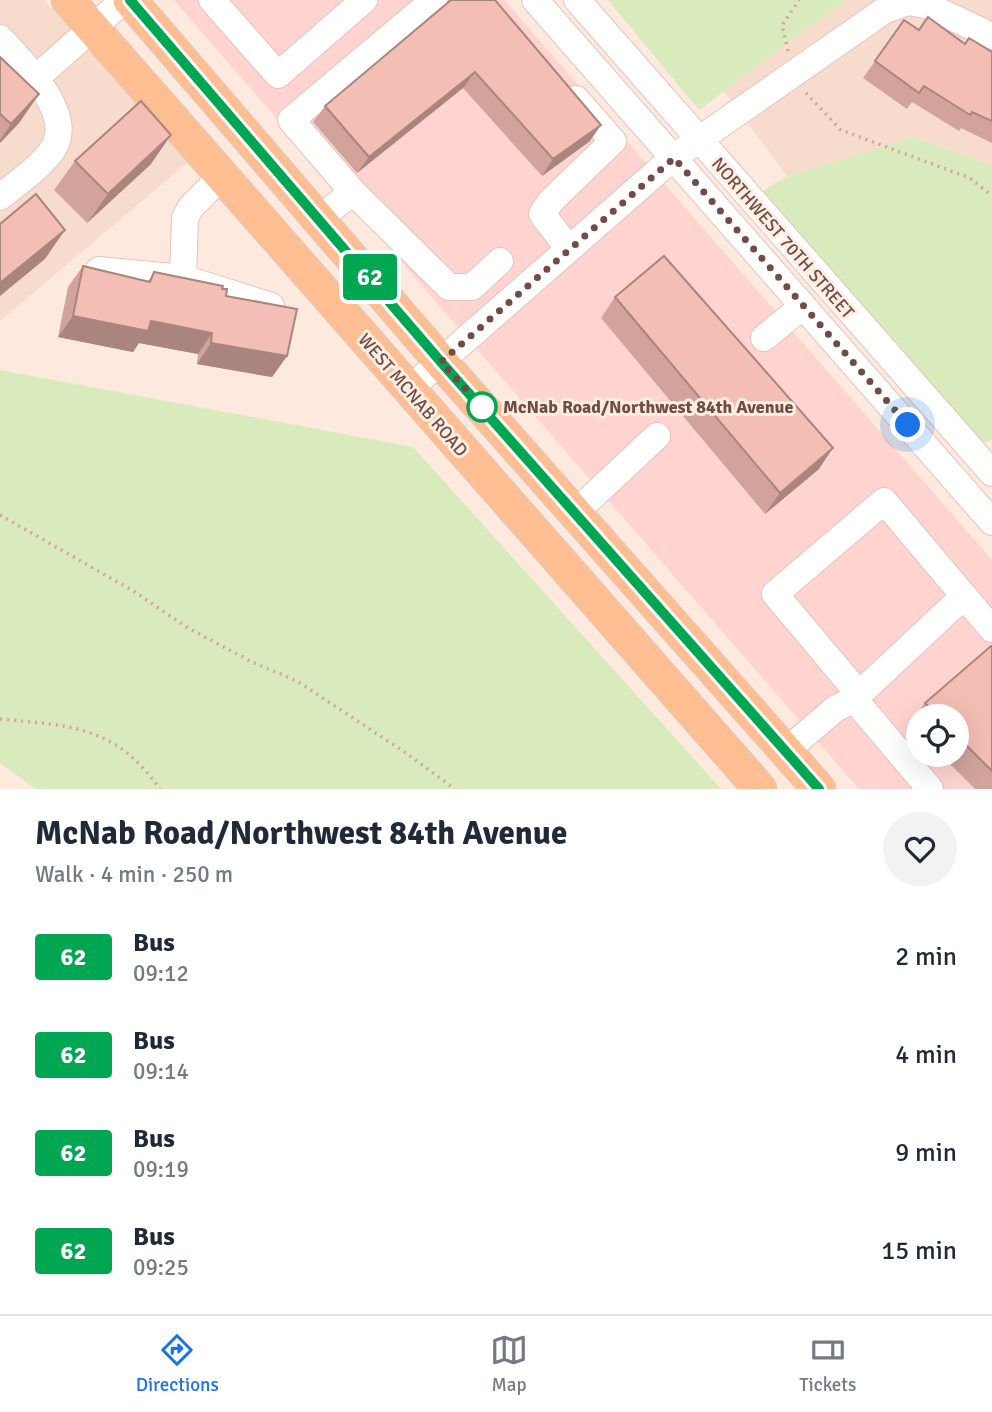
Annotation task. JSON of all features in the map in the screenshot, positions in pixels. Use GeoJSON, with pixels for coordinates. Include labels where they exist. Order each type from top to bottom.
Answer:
{"type":"FeatureCollection","features":[{"type":"Feature","properties":{"kind":"main road","name":"WEST MCNAB ROAD"},"geometry":{"type":"LineString","coordinates":[[68,0],[760,789]]}},
{"type":"Feature","properties":{"kind":"main road"},"geometry":{"type":"LineString","coordinates":[[130,0],[441,362],[819,789]]}},
{"type":"Feature","properties":{"kind":"street"},"geometry":{"type":"LineString","coordinates":[[36,78],[124,0]]}},
{"type":"Feature","properties":{"kind":"street"},"geometry":{"type":"LineString","coordinates":[[212,0],[278,75],[363,0]]}},
{"type":"Feature","properties":{"kind":"street"},"geometry":{"type":"LineString","coordinates":[[434,0],[291,120],[353,192],[449,287],[472,287],[500,261]]}},
{"type":"Feature","properties":{"kind":"street","name":"NORTHWEST 70TH STREET"},"geometry":{"type":"LineString","coordinates":[[535,0],[992,522]]}},
{"type":"Feature","properties":{"kind":"street","name":"NORTHWEST 70TH STREET"},"geometry":{"type":"LineString","coordinates":[[577,0],[992,473]]}},
{"type":"Feature","properties":{"kind":"street"},"geometry":{"type":"LineString","coordinates":[[408,390],[674,158],[886,9],[908,2],[926,5],[992,36]]}},
{"type":"Feature","properties":{"kind":"street"},"geometry":{"type":"LineString","coordinates":[[0,37],[36,78],[59,120],[54,148],[0,197]]}},
{"type":"Feature","properties":{"kind":"street"},"geometry":{"type":"LineString","coordinates":[[560,81],[613,141],[551,201],[542,214],[569,249]]}},
{"type":"Feature","properties":{"kind":"street"},"geometry":{"type":"LineString","coordinates":[[184,278],[182,233],[185,218],[191,206],[222,176]]}},
{"type":"Feature","properties":{"kind":"street"},"geometry":{"type":"LineString","coordinates":[[320,218],[353,192]]}},
{"type":"Feature","properties":{"kind":"street"},"geometry":{"type":"LineString","coordinates":[[99,270],[184,278],[271,306]]}},
{"type":"Feature","properties":{"kind":"street"},"geometry":{"type":"LineString","coordinates":[[764,338],[803,306]]}},
{"type":"Feature","properties":{"kind":"street"},"geometry":{"type":"LineString","coordinates":[[576,512],[657,436]]}},
{"type":"Feature","properties":{"kind":"street"},"geometry":{"type":"LineString","coordinates":[[930,789],[775,594],[884,501],[992,629]]}},
{"type":"Feature","properties":{"kind":"street"},"geometry":{"type":"LineString","coordinates":[[786,751],[835,709],[856,696],[964,596]]}},
{"type":"Feature","properties":{"kind":"path"},"geometry":{"type":"LineString","coordinates":[[799,0],[782,25],[794,73],[808,96],[841,130],[970,178],[992,197]]}},
{"type":"Feature","properties":{"kind":"path"},"geometry":{"type":"LineString","coordinates":[[0,515],[135,592],[188,628],[252,662],[297,681],[381,735],[455,789]]}},
{"type":"Feature","properties":{"kind":"path"},"geometry":{"type":"LineString","coordinates":[[0,719],[44,721],[111,740],[145,769],[160,789]]}},
{"type":"Feature","properties":{"kind":"shaded area"},"geometry":{"type":"Polygon","coordinates":[[[0,0],[44,0],[188,162],[0,321],[0,0]]]}},
{"type":"Feature","properties":{"kind":"shaded area"},"geometry":{"type":"Polygon","coordinates":[[[174,0],[504,0],[992,560],[992,789],[859,789],[174,0]]]}},
{"type":"Feature","properties":{"kind":"shaded area"},"geometry":{"type":"Polygon","coordinates":[[[846,0],[992,0],[992,165],[914,137],[787,176],[724,91],[846,0]]]}},
{"type":"Feature","properties":{"kind":"green space"},"geometry":{"type":"Polygon","coordinates":[[[608,0],[846,0],[699,110],[608,0]]]}},
{"type":"Feature","properties":{"kind":"green space"},"geometry":{"type":"Polygon","coordinates":[[[914,137],[992,165],[992,440],[983,443],[761,192],[787,176],[914,137]]]}},
{"type":"Feature","properties":{"kind":"green space"},"geometry":{"type":"Polygon","coordinates":[[[0,370],[413,447],[721,789],[36,789],[0,763],[0,370]]]}},
{"type":"Feature","properties":{"kind":"building"},"geometry":{"type":"Polygon","coordinates":[[[451,0],[495,0],[601,125],[553,159],[475,72],[369,157],[325,106],[451,0]]]}},
{"type":"Feature","properties":{"kind":"building"},"geometry":{"type":"Polygon","coordinates":[[[928,17],[965,44],[969,38],[992,52],[992,121],[972,112],[970,115],[924,86],[919,93],[875,61],[904,20],[919,30],[928,17]]]}},
{"type":"Feature","properties":{"kind":"building"},"geometry":{"type":"Polygon","coordinates":[[[0,57],[39,94],[11,124],[0,114],[0,57]]]}},
{"type":"Feature","properties":{"kind":"building"},"geometry":{"type":"Polygon","coordinates":[[[141,101],[171,135],[108,194],[75,161],[141,101]]]}},
{"type":"Feature","properties":{"kind":"building"},"geometry":{"type":"Polygon","coordinates":[[[36,194],[65,230],[0,283],[0,224],[36,194]]]}},
{"type":"Feature","properties":{"kind":"building"},"geometry":{"type":"Polygon","coordinates":[[[664,256],[833,448],[780,493],[615,297],[664,256]]]}},
{"type":"Feature","properties":{"kind":"building"},"geometry":{"type":"Polygon","coordinates":[[[83,266],[150,282],[154,272],[223,286],[222,289],[227,289],[226,296],[297,309],[287,356],[211,343],[212,333],[151,321],[148,331],[73,316],[83,266]]]}},
{"type":"Feature","properties":{"kind":"building"},"geometry":{"type":"Polygon","coordinates":[[[992,647],[992,771],[969,748],[969,704],[925,703],[992,647]]]}},
{"type":"Feature","properties":{"kind":"bus line","name":"62"},"geometry":{"type":"LineString","coordinates":[[130,0],[441,362],[819,789]]}},
{"type":"Feature","properties":{"kind":"place","name":"McNab Road/Northwest 84th Avenue"},"geometry":{"type":"Point","coordinates":[482,407]}},
{"type":"Feature","properties":{"kind":"route"},"geometry":{"type":"LineString","coordinates":[[482,407],[441,362],[674,158],[908,425]]}}]}
